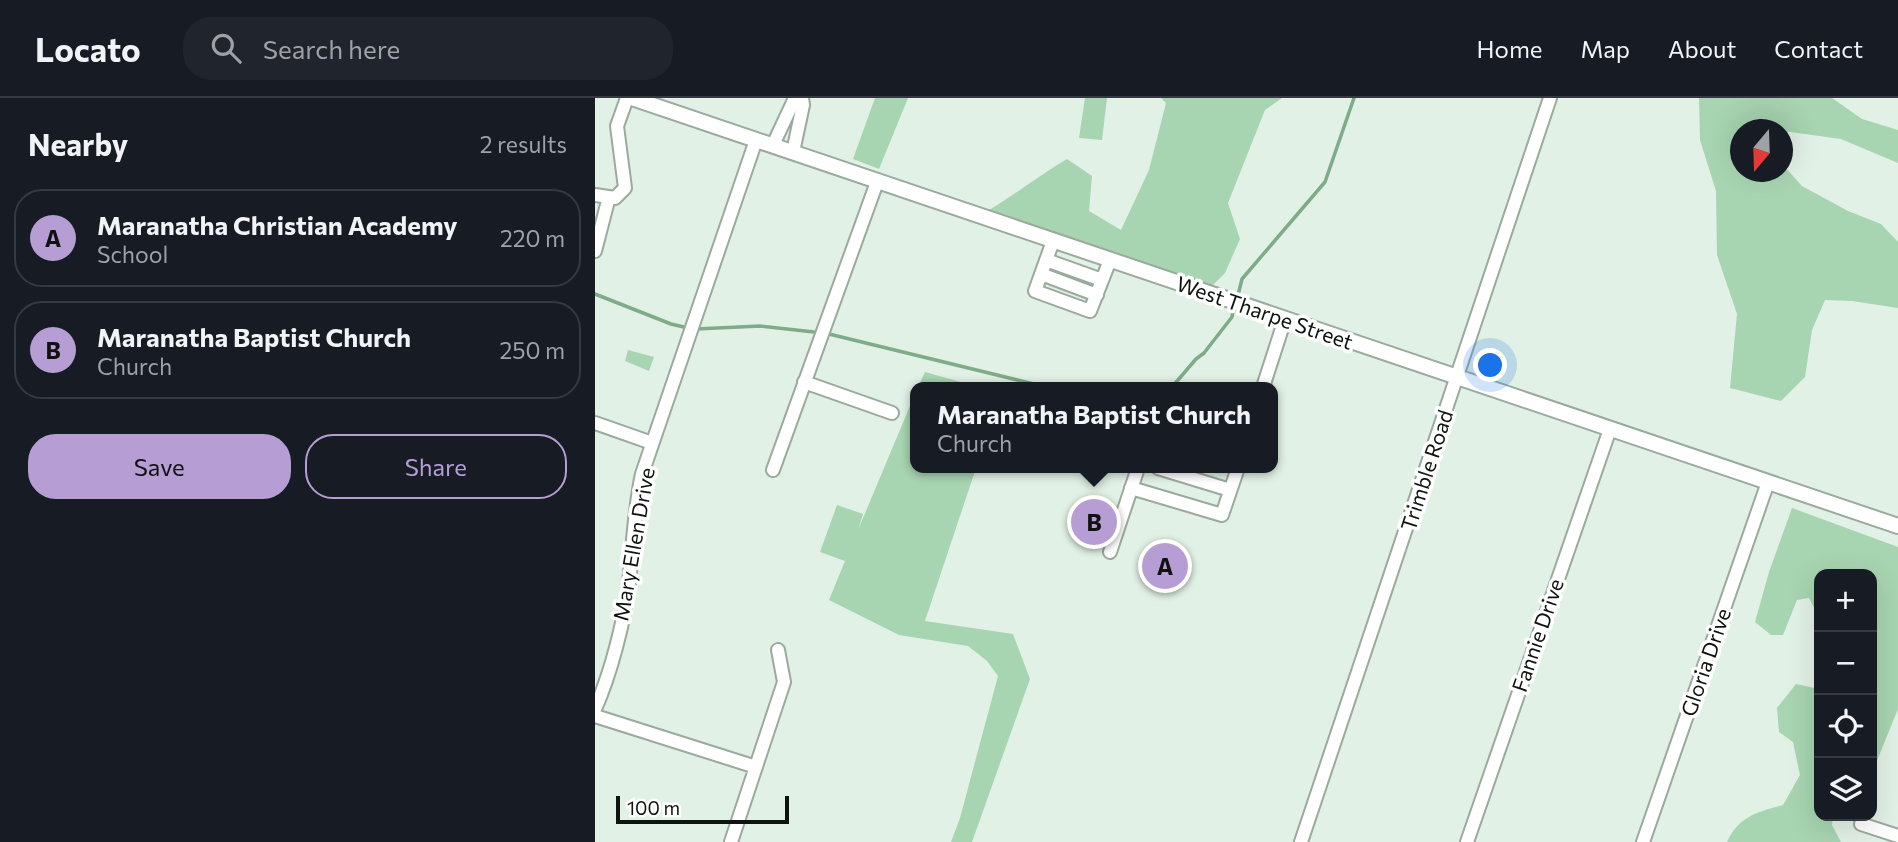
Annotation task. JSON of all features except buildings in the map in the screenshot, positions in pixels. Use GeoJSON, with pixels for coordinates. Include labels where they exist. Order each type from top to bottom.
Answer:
{"type":"FeatureCollection","features":[{"type":"Feature","properties":{"kind":"main road","name":"West Tharpe Street"},"geometry":{"type":"LineString","coordinates":[[630,98],[1898,526]]}},
{"type":"Feature","properties":{"kind":"street"},"geometry":{"type":"LineString","coordinates":[[595,195],[615,198],[622,194],[625,188],[617,126],[630,98]]}},
{"type":"Feature","properties":{"kind":"street"},"geometry":{"type":"LineString","coordinates":[[773,145],[795,98]]}},
{"type":"Feature","properties":{"kind":"street"},"geometry":{"type":"LineString","coordinates":[[793,152],[803,105],[802,98]]}},
{"type":"Feature","properties":{"kind":"street","name":"Trimble Road"},"geometry":{"type":"LineString","coordinates":[[1301,842],[1550,98]]}},
{"type":"Feature","properties":{"kind":"street","name":"Mary Ellen Drive"},"geometry":{"type":"LineString","coordinates":[[595,709],[611,663],[622,618],[638,494],[652,443],[756,140]]}},
{"type":"Feature","properties":{"kind":"street"},"geometry":{"type":"LineString","coordinates":[[773,470],[877,182]]}},
{"type":"Feature","properties":{"kind":"street"},"geometry":{"type":"LineString","coordinates":[[595,251],[609,197]]}},
{"type":"Feature","properties":{"kind":"street"},"geometry":{"type":"LineString","coordinates":[[1053,241],[1034,291],[1090,312],[1109,260]]}},
{"type":"Feature","properties":{"kind":"street"},"geometry":{"type":"LineString","coordinates":[[1046,260],[1102,280]]}},
{"type":"Feature","properties":{"kind":"street"},"geometry":{"type":"LineString","coordinates":[[1265,382],[1286,319]]}},
{"type":"Feature","properties":{"kind":"street"},"geometry":{"type":"LineString","coordinates":[[804,382],[892,413]]}},
{"type":"Feature","properties":{"kind":"street"},"geometry":{"type":"LineString","coordinates":[[595,423],[652,443]]}},
{"type":"Feature","properties":{"kind":"street","name":"Fannie Drive"},"geometry":{"type":"LineString","coordinates":[[1467,842],[1609,429]]}},
{"type":"Feature","properties":{"kind":"street"},"geometry":{"type":"LineString","coordinates":[[1110,552],[1136,473]]}},
{"type":"Feature","properties":{"kind":"street"},"geometry":{"type":"LineString","coordinates":[[1174,473],[1230,490]]}},
{"type":"Feature","properties":{"kind":"street"},"geometry":{"type":"LineString","coordinates":[[1131,488],[1222,516],[1235,473]]}},
{"type":"Feature","properties":{"kind":"street","name":"Gloria Drive"},"geometry":{"type":"LineString","coordinates":[[1643,842],[1768,482]]}},
{"type":"Feature","properties":{"kind":"street"},"geometry":{"type":"LineString","coordinates":[[731,842],[784,682],[778,650]]}},
{"type":"Feature","properties":{"kind":"street"},"geometry":{"type":"LineString","coordinates":[[595,716],[756,767]]}},
{"type":"Feature","properties":{"kind":"street"},"geometry":{"type":"LineString","coordinates":[[1861,824],[1898,836]]}},
{"type":"Feature","properties":{"kind":"green space"},"geometry":{"type":"Polygon","coordinates":[[[875,98],[908,98],[879,169],[853,159],[875,98]]]}},
{"type":"Feature","properties":{"kind":"green space"},"geometry":{"type":"Polygon","coordinates":[[[1085,98],[1107,98],[1102,140],[1079,138],[1085,98]]]}},
{"type":"Feature","properties":{"kind":"green space"},"geometry":{"type":"Polygon","coordinates":[[[1161,98],[1282,98],[1265,110],[1228,203],[1240,239],[1225,273],[1212,286],[989,210],[1067,159],[1092,176],[1089,211],[1121,230],[1149,170],[1166,103],[1161,98]]]}},
{"type":"Feature","properties":{"kind":"green space"},"geometry":{"type":"Polygon","coordinates":[[[1699,98],[1832,98],[1862,119],[1898,130],[1898,163],[1841,139],[1793,132],[1793,119],[1730,119],[1730,182],[1793,182],[1793,176],[1802,186],[1848,211],[1881,224],[1898,242],[1898,308],[1825,300],[1812,330],[1805,377],[1781,401],[1730,388],[1737,314],[1717,255],[1716,191],[1700,140],[1699,98]]]}},
{"type":"Feature","properties":{"kind":"green space"},"geometry":{"type":"Polygon","coordinates":[[[628,350],[654,357],[649,371],[625,361],[628,350]]]}},
{"type":"Feature","properties":{"kind":"green space"},"geometry":{"type":"Polygon","coordinates":[[[925,372],[961,382],[920,382],[925,372]]]}},
{"type":"Feature","properties":{"kind":"green space"},"geometry":{"type":"Polygon","coordinates":[[[910,406],[910,473],[974,473],[925,621],[1013,634],[1030,679],[972,842],[951,842],[960,818],[998,676],[987,661],[968,646],[899,635],[829,600],[845,561],[820,552],[837,505],[863,514],[858,530],[910,406]]]}},
{"type":"Feature","properties":{"kind":"green space"},"geometry":{"type":"Polygon","coordinates":[[[1792,508],[1898,547],[1898,709],[1877,761],[1877,569],[1814,569],[1814,608],[1809,598],[1797,600],[1783,635],[1771,635],[1755,622],[1769,572],[1792,508]]]}},
{"type":"Feature","properties":{"kind":"green space"},"geometry":{"type":"Polygon","coordinates":[[[1796,684],[1814,688],[1814,821],[1832,821],[1841,842],[1727,842],[1737,826],[1750,816],[1783,805],[1800,775],[1793,742],[1779,732],[1777,708],[1796,684]]]}},
{"type":"Feature","properties":{"kind":"waterway"},"geometry":{"type":"LineString","coordinates":[[1238,295],[1242,279],[1325,182],[1354,98]]}},
{"type":"Feature","properties":{"kind":"waterway"},"geometry":{"type":"LineString","coordinates":[[595,294],[688,328]]}},
{"type":"Feature","properties":{"kind":"waterway"},"geometry":{"type":"LineString","coordinates":[[1176,382],[1204,353],[1232,317],[1233,310]]}},
{"type":"Feature","properties":{"kind":"waterway"},"geometry":{"type":"LineString","coordinates":[[696,329],[760,326],[814,332]]}},
{"type":"Feature","properties":{"kind":"waterway"},"geometry":{"type":"LineString","coordinates":[[829,334],[1026,382]]}},
{"type":"Feature","properties":{"kind":"place","name":"Maranatha Baptist Church"},"geometry":{"type":"Point","coordinates":[1094,522]}},
{"type":"Feature","properties":{"kind":"place","name":"Maranatha Christian Academy"},"geometry":{"type":"Point","coordinates":[1165,566]}}]}
